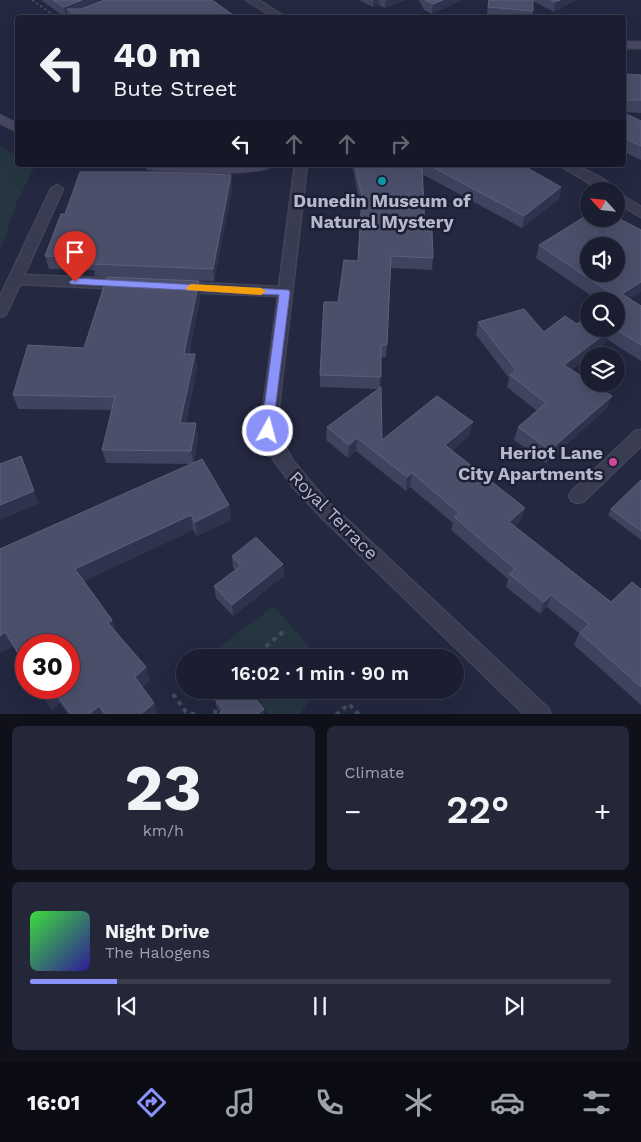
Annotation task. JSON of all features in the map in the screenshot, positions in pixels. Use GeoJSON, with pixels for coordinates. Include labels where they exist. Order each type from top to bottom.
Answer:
{"type":"FeatureCollection","features":[{"type":"Feature","properties":{"kind":"street"},"geometry":{"type":"LineString","coordinates":[[251,0],[278,15]]}},
{"type":"Feature","properties":{"kind":"street"},"geometry":{"type":"LineString","coordinates":[[626,45],[641,45]]}},
{"type":"Feature","properties":{"kind":"street"},"geometry":{"type":"LineString","coordinates":[[0,118],[15,127]]}},
{"type":"Feature","properties":{"kind":"street"},"geometry":{"type":"LineString","coordinates":[[180,167],[210,169],[253,167]]}},
{"type":"Feature","properties":{"kind":"street","name":"Royal Terrace"},"geometry":{"type":"LineString","coordinates":[[301,167],[268,431],[278,455],[297,481],[328,513],[541,714]]}},
{"type":"Feature","properties":{"kind":"street"},"geometry":{"type":"LineString","coordinates":[[569,167],[598,182]]}},
{"type":"Feature","properties":{"kind":"street"},"geometry":{"type":"LineString","coordinates":[[0,312],[57,189]]}},
{"type":"Feature","properties":{"kind":"street"},"geometry":{"type":"LineString","coordinates":[[625,202],[641,213]]}},
{"type":"Feature","properties":{"kind":"street"},"geometry":{"type":"LineString","coordinates":[[16,279],[134,285]]}},
{"type":"Feature","properties":{"kind":"street"},"geometry":{"type":"LineString","coordinates":[[163,286],[285,292]]}},
{"type":"Feature","properties":{"kind":"street"},"geometry":{"type":"LineString","coordinates":[[578,496],[641,436]]}},
{"type":"Feature","properties":{"kind":"path"},"geometry":{"type":"LineString","coordinates":[[32,0],[54,15]]}},
{"type":"Feature","properties":{"kind":"path"},"geometry":{"type":"LineString","coordinates":[[263,649],[284,632]]}},
{"type":"Feature","properties":{"kind":"path"},"geometry":{"type":"LineString","coordinates":[[172,694],[186,712],[197,714]]}},
{"type":"Feature","properties":{"kind":"path"},"geometry":{"type":"LineString","coordinates":[[215,714],[220,701]]}},
{"type":"Feature","properties":{"kind":"path"},"geometry":{"type":"LineString","coordinates":[[338,714],[349,704],[359,714]]}},
{"type":"Feature","properties":{"kind":"shaded area"},"geometry":{"type":"Polygon","coordinates":[[[0,146],[15,155],[15,167],[34,167],[16,204],[0,252],[0,146]]]}},
{"type":"Feature","properties":{"kind":"shaded area"},"geometry":{"type":"Polygon","coordinates":[[[274,606],[311,649],[216,649],[274,606]]]}},
{"type":"Feature","properties":{"kind":"shaded area"},"geometry":{"type":"Polygon","coordinates":[[[256,699],[312,699],[299,714],[268,714],[256,699]]]}},
{"type":"Feature","properties":{"kind":"building"},"geometry":{"type":"Polygon","coordinates":[[[53,0],[82,0],[64,7],[53,0]]]}},
{"type":"Feature","properties":{"kind":"building"},"geometry":{"type":"Polygon","coordinates":[[[105,0],[212,0],[233,15],[75,15],[67,9],[81,9],[105,0]]]}},
{"type":"Feature","properties":{"kind":"building"},"geometry":{"type":"Polygon","coordinates":[[[425,0],[443,0],[433,4],[425,0]]]}},
{"type":"Feature","properties":{"kind":"building"},"geometry":{"type":"Polygon","coordinates":[[[489,0],[533,0],[533,11],[488,7],[489,0]]]}},
{"type":"Feature","properties":{"kind":"building"},"geometry":{"type":"Polygon","coordinates":[[[626,74],[641,75],[641,100],[626,100],[626,74]]]}},
{"type":"Feature","properties":{"kind":"building"},"geometry":{"type":"Polygon","coordinates":[[[626,114],[641,121],[641,146],[626,139],[626,114]]]}},
{"type":"Feature","properties":{"kind":"building"},"geometry":{"type":"Polygon","coordinates":[[[355,167],[422,167],[425,231],[432,231],[433,258],[391,256],[387,345],[381,345],[381,377],[320,375],[324,302],[338,302],[344,260],[358,261],[362,196],[355,167]]]}},
{"type":"Feature","properties":{"kind":"building"},"geometry":{"type":"Polygon","coordinates":[[[433,167],[526,167],[561,187],[524,216],[433,167]]]}},
{"type":"Feature","properties":{"kind":"building"},"geometry":{"type":"Polygon","coordinates":[[[80,172],[160,172],[231,175],[213,269],[92,264],[95,257],[45,256],[61,214],[65,214],[80,172]]]}},
{"type":"Feature","properties":{"kind":"building"},"geometry":{"type":"Polygon","coordinates":[[[580,220],[580,228],[625,228],[625,222],[641,230],[641,282],[625,292],[609,292],[594,282],[625,282],[625,237],[580,237],[580,273],[539,245],[580,220]]]}},
{"type":"Feature","properties":{"kind":"building"},"geometry":{"type":"Polygon","coordinates":[[[107,277],[199,281],[184,354],[195,354],[180,423],[196,423],[191,451],[102,450],[115,397],[13,395],[28,345],[84,348],[107,277]]]}},
{"type":"Feature","properties":{"kind":"building"},"geometry":{"type":"Polygon","coordinates":[[[625,296],[641,306],[641,345],[625,335],[625,296]]]}},
{"type":"Feature","properties":{"kind":"building"},"geometry":{"type":"Polygon","coordinates":[[[524,309],[544,332],[565,316],[577,324],[580,322],[580,337],[601,337],[588,347],[580,347],[580,353],[564,365],[580,375],[580,392],[606,392],[612,396],[550,450],[518,427],[546,403],[510,375],[516,370],[478,322],[524,309]]]}},
{"type":"Feature","properties":{"kind":"building"},"geometry":{"type":"Polygon","coordinates":[[[381,387],[382,440],[437,396],[473,422],[445,445],[525,508],[509,522],[611,602],[632,582],[641,589],[641,687],[580,633],[589,624],[551,595],[544,602],[509,574],[515,569],[454,517],[459,513],[412,473],[407,477],[357,438],[349,445],[327,427],[381,387]]]}},
{"type":"Feature","properties":{"kind":"building"},"geometry":{"type":"Polygon","coordinates":[[[21,456],[34,491],[0,505],[0,464],[21,456]]]}},
{"type":"Feature","properties":{"kind":"building"},"geometry":{"type":"Polygon","coordinates":[[[202,459],[229,505],[195,522],[191,515],[75,569],[112,620],[108,623],[146,667],[135,677],[154,703],[141,714],[105,714],[99,706],[89,714],[71,714],[60,699],[80,699],[80,634],[15,634],[15,648],[5,632],[0,636],[0,549],[202,459]]]}},
{"type":"Feature","properties":{"kind":"building"},"geometry":{"type":"Polygon","coordinates":[[[641,480],[641,531],[611,509],[641,480]]]}},
{"type":"Feature","properties":{"kind":"building"},"geometry":{"type":"Polygon","coordinates":[[[256,537],[283,564],[232,605],[214,586],[241,566],[232,556],[256,537]]]}},
{"type":"Feature","properties":{"kind":"building"},"geometry":{"type":"Polygon","coordinates":[[[215,699],[256,699],[264,709],[258,714],[219,714],[223,710],[215,699]]]}},
{"type":"Feature","properties":{"kind":"slow traffic"},"geometry":{"type":"LineString","coordinates":[[191,288],[261,291]]}},
{"type":"Feature","properties":{"kind":"place","name":"Dunedin Museum of Natural Mystery"},"geometry":{"type":"Point","coordinates":[382,181]}},
{"type":"Feature","properties":{"kind":"place","name":"Heriot Lane City Apartments"},"geometry":{"type":"Point","coordinates":[613,462]}},
{"type":"Feature","properties":{"kind":"route"},"geometry":{"type":"LineString","coordinates":[[75,282],[285,292],[268,431]]}}]}
